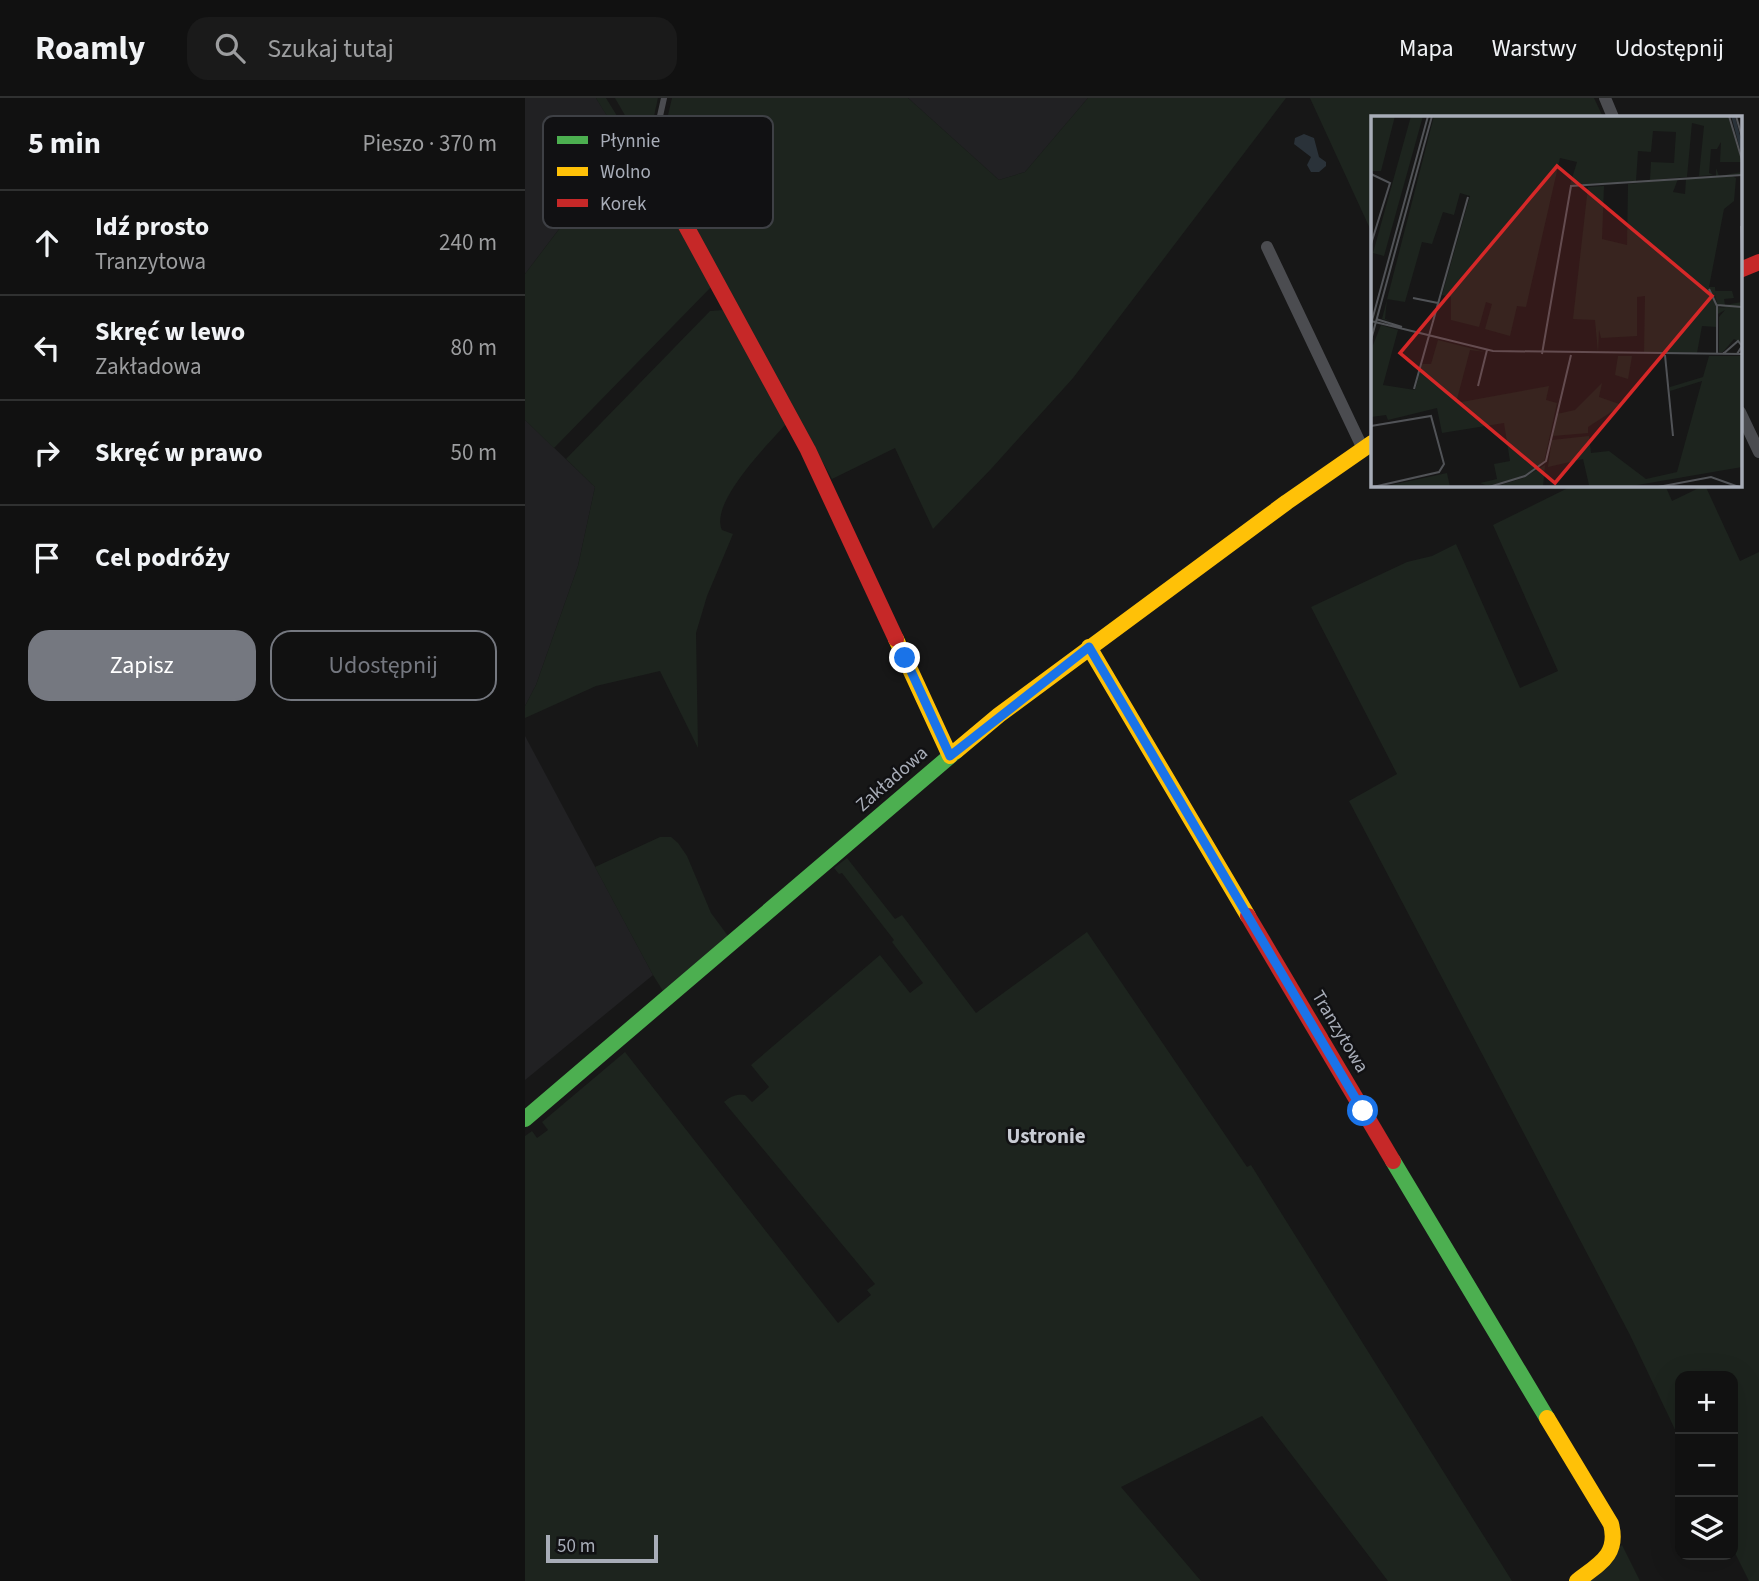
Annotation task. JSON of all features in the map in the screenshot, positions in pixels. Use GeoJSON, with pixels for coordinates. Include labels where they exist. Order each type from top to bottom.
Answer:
{"type":"FeatureCollection","features":[{"type":"Feature","properties":{"kind":"street"},"geometry":{"type":"LineString","coordinates":[[1605,98],[1613,116]]}},
{"type":"Feature","properties":{"kind":"street"},"geometry":{"type":"LineString","coordinates":[[687,228],[808,450],[950,756]]}},
{"type":"Feature","properties":{"kind":"street"},"geometry":{"type":"LineString","coordinates":[[1267,247],[1367,446]]}},
{"type":"Feature","properties":{"kind":"street"},"geometry":{"type":"LineString","coordinates":[[1741,271],[1759,262]]}},
{"type":"Feature","properties":{"kind":"street"},"geometry":{"type":"LineString","coordinates":[[1741,414],[1759,452]]}},
{"type":"Feature","properties":{"kind":"street","name":"Zakładowa"},"geometry":{"type":"LineString","coordinates":[[525,1119],[950,756],[1089,647],[1367,446]]}},
{"type":"Feature","properties":{"kind":"street","name":"Tranzytowa"},"geometry":{"type":"LineString","coordinates":[[1089,647],[1611,1524],[1614,1546],[1605,1558],[1577,1581]]}},
{"type":"Feature","properties":{"kind":"lane"},"geometry":{"type":"LineString","coordinates":[[660,116],[664,98]]}},
{"type":"Feature","properties":{"kind":"shaded area"},"geometry":{"type":"Polygon","coordinates":[[[525,98],[596,98],[607,116],[543,116],[543,228],[560,228],[525,274],[525,98]]]}},
{"type":"Feature","properties":{"kind":"shaded area"},"geometry":{"type":"Polygon","coordinates":[[[596,98],[606,98],[617,116],[607,116],[596,98]]]}},
{"type":"Feature","properties":{"kind":"shaded area"},"geometry":{"type":"Polygon","coordinates":[[[615,98],[658,98],[654,116],[625,116],[615,98]]]}},
{"type":"Feature","properties":{"kind":"shaded area"},"geometry":{"type":"Polygon","coordinates":[[[672,98],[908,98],[999,180],[1025,172],[1088,98],[1286,98],[1073,378],[933,529],[895,448],[832,479],[694,228],[773,228],[773,116],[668,116],[672,98]]]}},
{"type":"Feature","properties":{"kind":"shaded area"},"geometry":{"type":"Polygon","coordinates":[[[908,98],[1088,98],[1025,172],[999,180],[908,98]]]}},
{"type":"Feature","properties":{"kind":"shaded area"},"geometry":{"type":"Polygon","coordinates":[[[1310,98],[1594,98],[1603,116],[1371,116],[1371,231],[1310,98]]]}},
{"type":"Feature","properties":{"kind":"shaded area"},"geometry":{"type":"Polygon","coordinates":[[[1304,134],[1314,138],[1319,157],[1326,162],[1326,166],[1319,172],[1311,172],[1307,165],[1311,157],[1294,144],[1295,138],[1304,134]]]}},
{"type":"Feature","properties":{"kind":"shaded area"},"geometry":{"type":"Polygon","coordinates":[[[560,228],[680,228],[711,287],[554,448],[525,420],[525,274],[560,228]]]}},
{"type":"Feature","properties":{"kind":"shaded area"},"geometry":{"type":"Polygon","coordinates":[[[723,310],[786,424],[743,474],[724,505],[720,518],[722,530],[733,534],[707,596],[696,633],[698,748],[660,671],[596,686],[525,718],[525,706],[536,685],[578,566],[595,487],[566,459],[710,311],[723,310]]]}},
{"type":"Feature","properties":{"kind":"shaded area"},"geometry":{"type":"Polygon","coordinates":[[[525,420],[595,487],[578,566],[536,685],[525,706],[525,420]]]}},
{"type":"Feature","properties":{"kind":"shaded area"},"geometry":{"type":"Polygon","coordinates":[[[1572,486],[1665,486],[1672,501],[1705,486],[1740,561],[1759,552],[1759,1581],[1749,1581],[1738,1559],[1738,1371],[1675,1371],[1675,1430],[1630,1335],[1349,801],[1397,774],[1311,607],[1407,562],[1432,556],[1456,544],[1520,688],[1558,671],[1493,525],[1572,486]]]}},
{"type":"Feature","properties":{"kind":"shaded area"},"geometry":{"type":"Polygon","coordinates":[[[525,736],[653,975],[525,1080],[525,736]]]}},
{"type":"Feature","properties":{"kind":"shaded area"},"geometry":{"type":"Polygon","coordinates":[[[660,837],[671,837],[687,856],[711,913],[728,936],[663,991],[595,867],[660,837]]]}},
{"type":"Feature","properties":{"kind":"shaded area"},"geometry":{"type":"Polygon","coordinates":[[[847,858],[895,919],[902,915],[976,1013],[1087,932],[1247,1167],[1251,1165],[1512,1581],[1388,1581],[1262,1416],[1121,1487],[1201,1581],[525,1581],[525,1136],[532,1131],[537,1138],[548,1130],[542,1122],[625,1052],[838,1323],[871,1295],[867,1290],[875,1284],[724,1102],[734,1096],[745,1095],[752,1102],[769,1087],[751,1065],[880,955],[910,993],[923,983],[892,942],[894,940],[842,873],[839,874],[834,868],[847,858]]]}},
{"type":"Feature","properties":{"kind":"shaded area"},"geometry":{"type":"Polygon","coordinates":[[[1622,1545],[1640,1581],[1583,1581],[1622,1545]]]}},
{"type":"Feature","properties":{"kind":"traffic: fast"},"geometry":{"type":"LineString","coordinates":[[525,1119],[956,751]]}},
{"type":"Feature","properties":{"kind":"traffic: fast"},"geometry":{"type":"LineString","coordinates":[[1393,1161],[1547,1418]]}},
{"type":"Feature","properties":{"kind":"traffic: slow"},"geometry":{"type":"LineString","coordinates":[[956,751],[999,715],[1287,502],[1371,444]]}},
{"type":"Feature","properties":{"kind":"traffic: slow"},"geometry":{"type":"LineString","coordinates":[[896,639],[950,756]]}},
{"type":"Feature","properties":{"kind":"traffic: slow"},"geometry":{"type":"LineString","coordinates":[[1089,647],[1248,916]]}},
{"type":"Feature","properties":{"kind":"traffic: slow"},"geometry":{"type":"LineString","coordinates":[[1547,1418],[1611,1524],[1613,1535],[1610,1551],[1600,1564],[1577,1581]]}},
{"type":"Feature","properties":{"kind":"traffic: jam"},"geometry":{"type":"LineString","coordinates":[[687,228],[808,450],[896,639]]}},
{"type":"Feature","properties":{"kind":"traffic: jam"},"geometry":{"type":"LineString","coordinates":[[1741,270],[1759,262]]}},
{"type":"Feature","properties":{"kind":"traffic: jam"},"geometry":{"type":"LineString","coordinates":[[1248,916],[1393,1161]]}},
{"type":"Feature","properties":{"kind":"district","name":"Ustronie"},"geometry":{"type":"Point","coordinates":[1046,1136]}},
{"type":"Feature","properties":{"kind":"route"},"geometry":{"type":"LineString","coordinates":[[905,658],[950,756],[1089,647],[1363,1111]]}}]}
